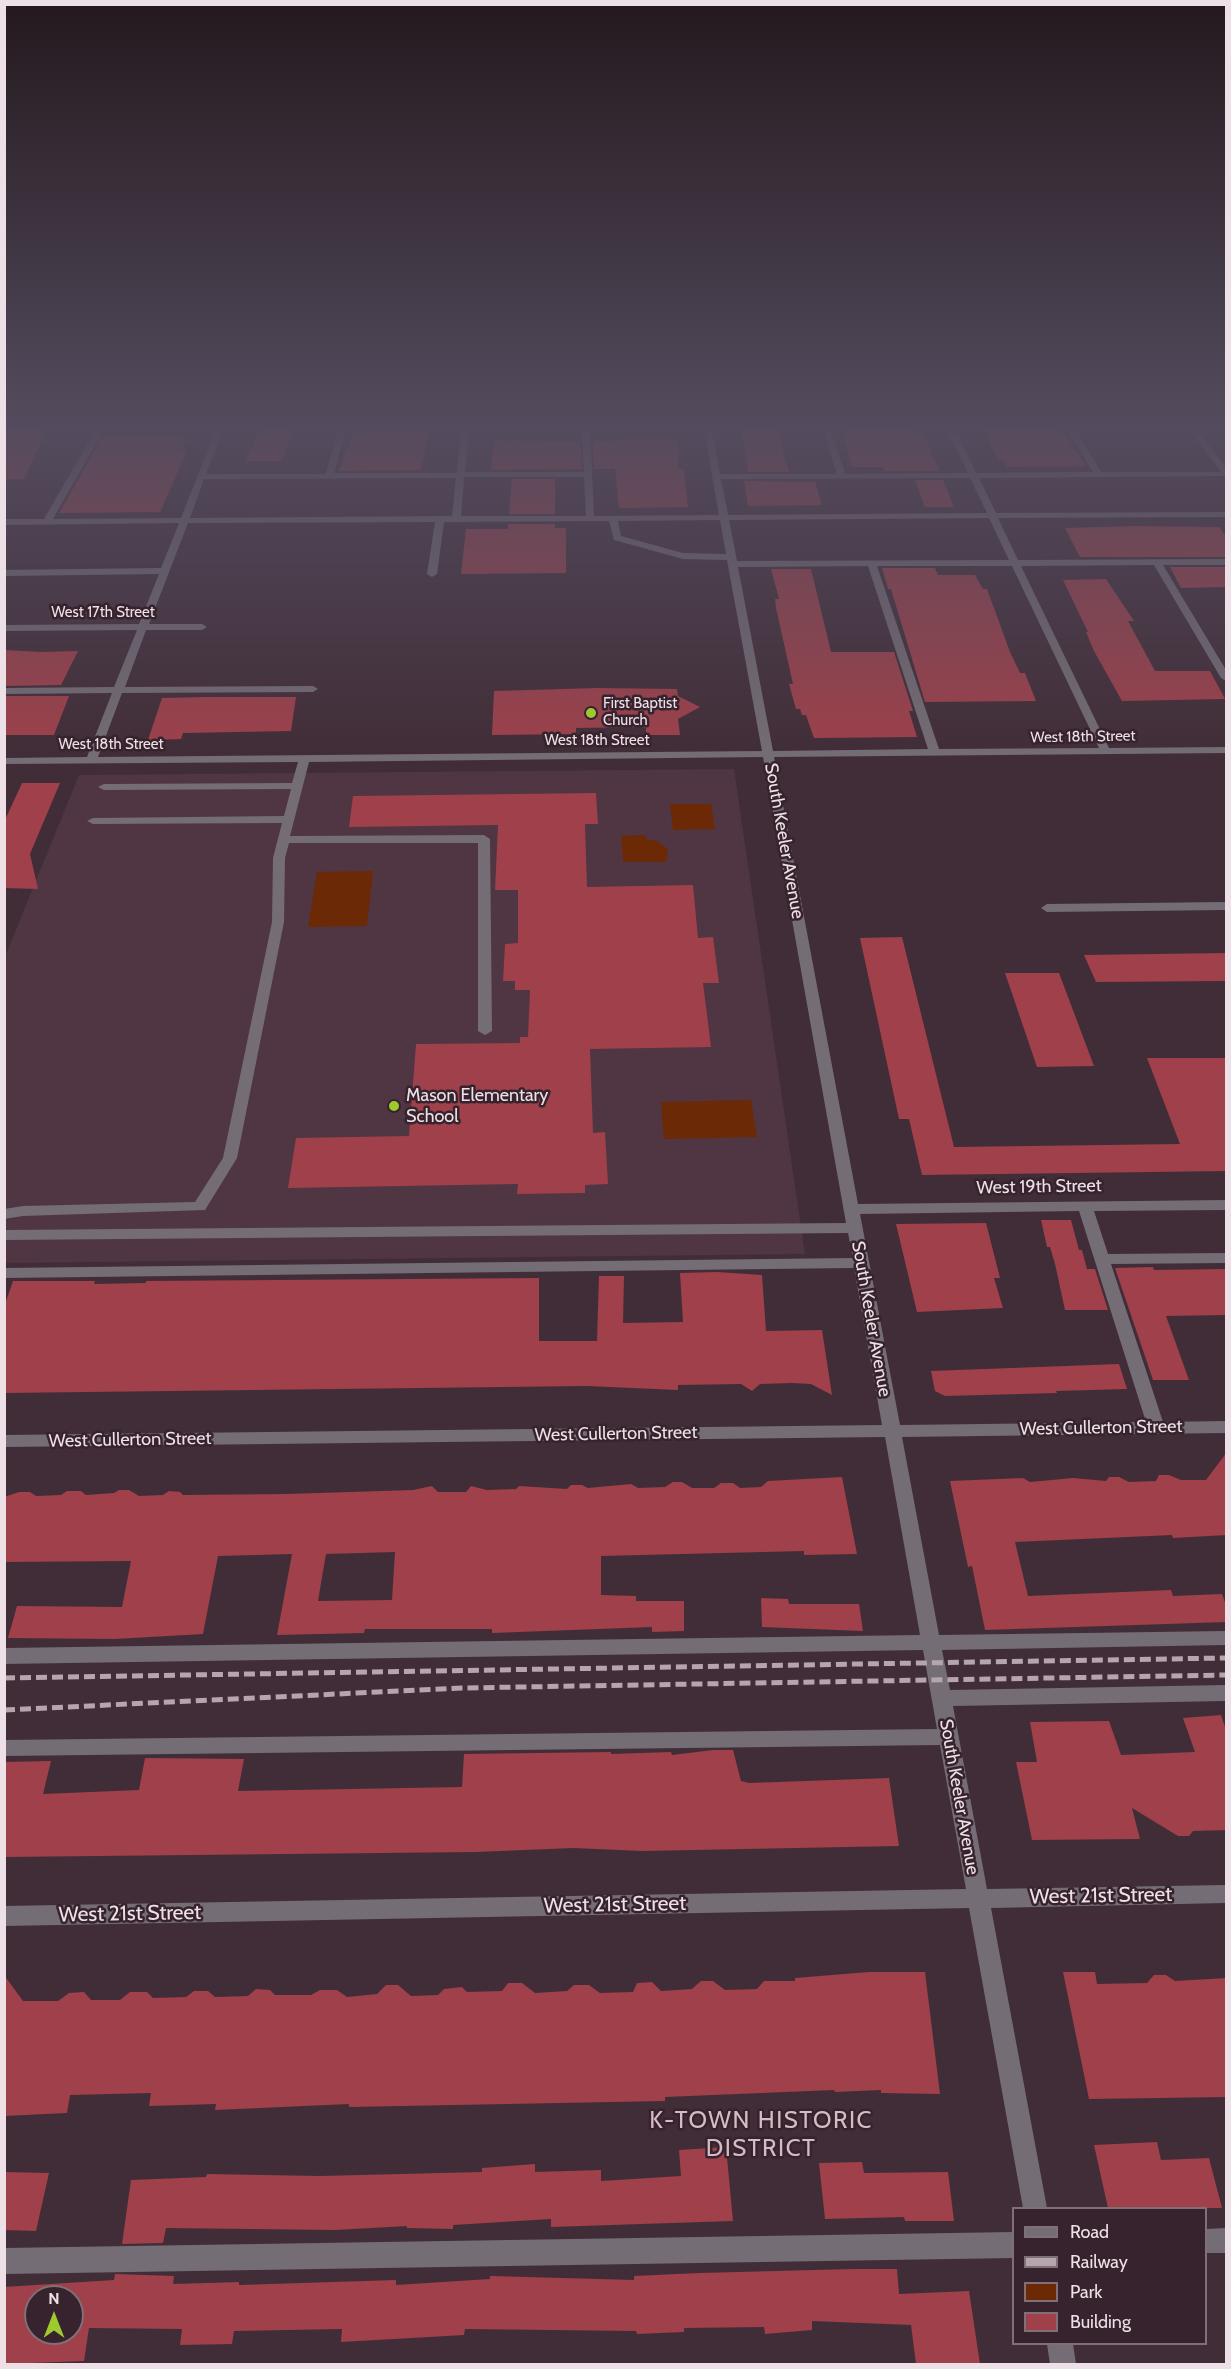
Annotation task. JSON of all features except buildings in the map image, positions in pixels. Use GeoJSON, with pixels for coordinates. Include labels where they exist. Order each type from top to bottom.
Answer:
{"type":"FeatureCollection","features":[{"type":"Feature","properties":{"kind":"street"},"geometry":{"type":"LineString","coordinates":[[91,760],[177,540]]}},
{"type":"Feature","properties":{"kind":"street"},"geometry":{"type":"LineString","coordinates":[[432,574],[437,540]]}},
{"type":"Feature","properties":{"kind":"street"},"geometry":{"type":"LineString","coordinates":[[623,540],[683,556],[732,561],[873,564],[1227,561]]}},
{"type":"Feature","properties":{"kind":"street","name":"South Keeler Avenue"},"geometry":{"type":"LineString","coordinates":[[728,540],[1035,2207]]}},
{"type":"Feature","properties":{"kind":"street"},"geometry":{"type":"LineString","coordinates":[[1005,540],[1106,752]]}},
{"type":"Feature","properties":{"kind":"street"},"geometry":{"type":"LineString","coordinates":[[1156,562],[1227,678]]}},
{"type":"Feature","properties":{"kind":"street"},"geometry":{"type":"LineString","coordinates":[[873,564],[935,753]]}},
{"type":"Feature","properties":{"kind":"street"},"geometry":{"type":"LineString","coordinates":[[4,573],[164,571]]}},
{"type":"Feature","properties":{"kind":"street","name":"West 17th Street"},"geometry":{"type":"LineString","coordinates":[[4,628],[202,627]]}},
{"type":"Feature","properties":{"kind":"street"},"geometry":{"type":"LineString","coordinates":[[4,691],[314,689]]}},
{"type":"Feature","properties":{"kind":"street","name":"West 18th Street"},"geometry":{"type":"LineString","coordinates":[[4,761],[1227,750]]}},
{"type":"Feature","properties":{"kind":"street"},"geometry":{"type":"LineString","coordinates":[[4,1214],[23,1211],[200,1207],[230,1158],[278,922],[279,858],[304,758]]}},
{"type":"Feature","properties":{"kind":"street"},"geometry":{"type":"LineString","coordinates":[[104,787],[297,786]]}},
{"type":"Feature","properties":{"kind":"street"},"geometry":{"type":"LineString","coordinates":[[93,821],[288,819]]}},
{"type":"Feature","properties":{"kind":"street"},"geometry":{"type":"LineString","coordinates":[[283,840],[484,839],[484,1031]]}},
{"type":"Feature","properties":{"kind":"street"},"geometry":{"type":"LineString","coordinates":[[1047,908],[1227,906]]}},
{"type":"Feature","properties":{"kind":"street","name":"West 19th Street"},"geometry":{"type":"LineString","coordinates":[[851,1209],[1227,1204]]}},
{"type":"Feature","properties":{"kind":"street"},"geometry":{"type":"LineString","coordinates":[[1086,1206],[1156,1427]]}},
{"type":"Feature","properties":{"kind":"street"},"geometry":{"type":"LineString","coordinates":[[4,1235],[855,1228]]}},
{"type":"Feature","properties":{"kind":"street"},"geometry":{"type":"LineString","coordinates":[[1103,1259],[1227,1258]]}},
{"type":"Feature","properties":{"kind":"street"},"geometry":{"type":"LineString","coordinates":[[4,1273],[861,1263]]}},
{"type":"Feature","properties":{"kind":"street","name":"West Cullerton Street"},"geometry":{"type":"LineString","coordinates":[[4,1441],[1227,1426]]}},
{"type":"Feature","properties":{"kind":"street"},"geometry":{"type":"LineString","coordinates":[[4,1656],[1227,1638]]}},
{"type":"Feature","properties":{"kind":"street"},"geometry":{"type":"LineString","coordinates":[[941,1698],[1227,1693]]}},
{"type":"Feature","properties":{"kind":"street"},"geometry":{"type":"LineString","coordinates":[[4,1748],[948,1737]]}},
{"type":"Feature","properties":{"kind":"street","name":"West 21st Street"},"geometry":{"type":"LineString","coordinates":[[4,1916],[1227,1894]]}},
{"type":"Feature","properties":{"kind":"street"},"geometry":{"type":"LineString","coordinates":[[1207,2241],[1227,2241]]}},
{"type":"Feature","properties":{"kind":"street"},"geometry":{"type":"LineString","coordinates":[[4,2261],[1012,2245]]}},
{"type":"Feature","properties":{"kind":"street"},"geometry":{"type":"LineString","coordinates":[[1060,2345],[1064,2364]]}},
{"type":"Feature","properties":{"kind":"shaded area","name":"Mason Elementary School"},"geometry":{"type":"Polygon","coordinates":[[[734,769],[805,1254],[5,1263],[4,959],[79,775],[734,769]]]}},
{"type":"Feature","properties":{"kind":"green space"},"geometry":{"type":"Polygon","coordinates":[[[670,804],[711,804],[715,829],[673,830],[670,804]]]}},
{"type":"Feature","properties":{"kind":"green space"},"geometry":{"type":"Polygon","coordinates":[[[645,835],[647,840],[655,840],[668,849],[666,862],[623,862],[621,836],[645,835]]]}},
{"type":"Feature","properties":{"kind":"green space"},"geometry":{"type":"Polygon","coordinates":[[[373,871],[367,926],[308,927],[317,872],[373,871]]]}},
{"type":"Feature","properties":{"kind":"green space"},"geometry":{"type":"Polygon","coordinates":[[[751,1100],[757,1137],[664,1139],[661,1102],[751,1100]]]}},
{"type":"Feature","properties":{"kind":"railway"},"geometry":{"type":"LineString","coordinates":[[4,1678],[1226,1658]]}},
{"type":"Feature","properties":{"kind":"railway"},"geometry":{"type":"LineString","coordinates":[[4,1710],[462,1688],[1226,1675]]}},
{"type":"Feature","properties":{"kind":"place","name":"First Baptist Church"},"geometry":{"type":"Point","coordinates":[591,713]}},
{"type":"Feature","properties":{"kind":"place","name":"Mason Elementary School"},"geometry":{"type":"Point","coordinates":[394,1106]}},
{"type":"Feature","properties":{"kind":"district","name":"K-TOWN HISTORIC DISTRICT"},"geometry":{"type":"Point","coordinates":[761,2135]}}]}
